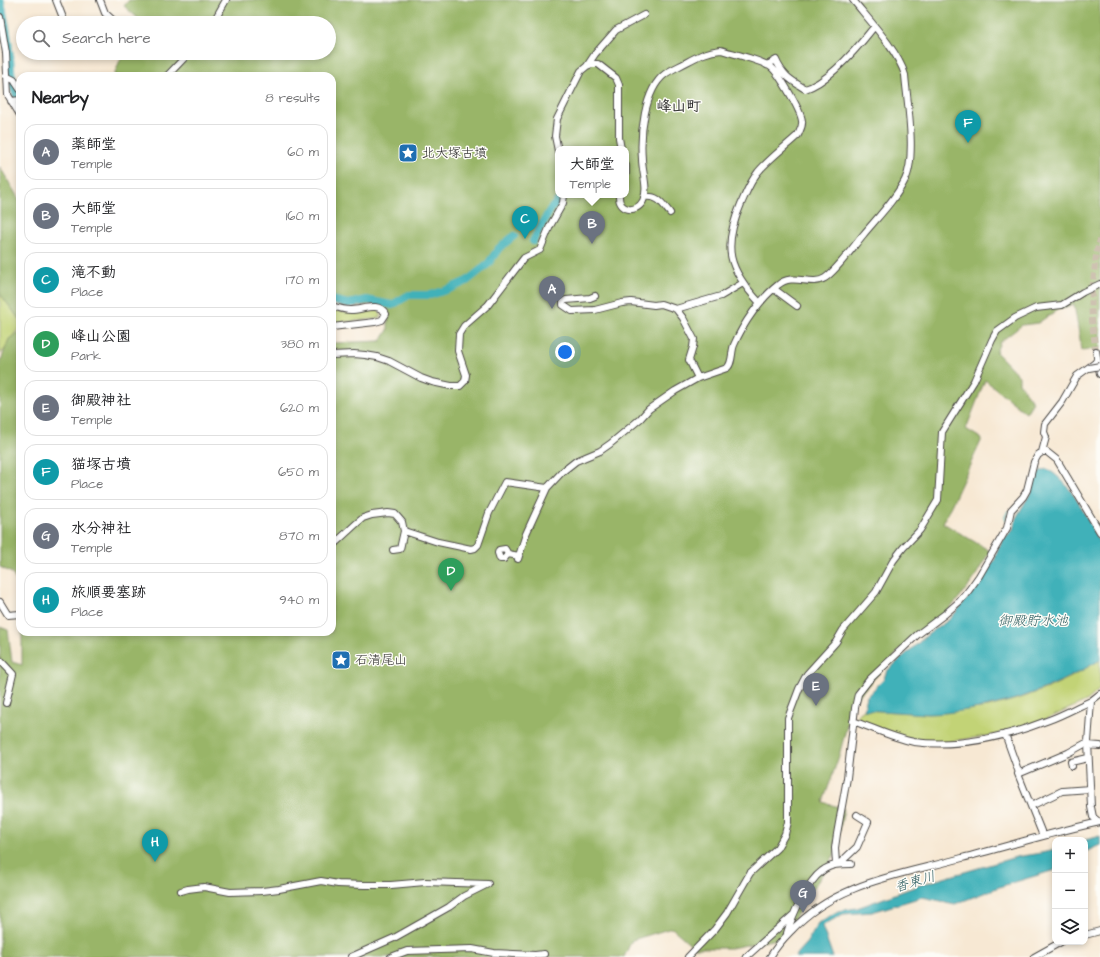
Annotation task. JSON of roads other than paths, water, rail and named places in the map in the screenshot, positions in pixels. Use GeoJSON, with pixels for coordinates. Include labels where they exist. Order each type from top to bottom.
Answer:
{"type":"FeatureCollection","features":[{"type":"Feature","properties":{"kind":"street"},"geometry":{"type":"LineString","coordinates":[[56,0],[62,16]]}},
{"type":"Feature","properties":{"kind":"street"},"geometry":{"type":"LineString","coordinates":[[100,0],[105,13],[108,16]]}},
{"type":"Feature","properties":{"kind":"street"},"geometry":{"type":"LineString","coordinates":[[217,16],[226,0]]}},
{"type":"Feature","properties":{"kind":"street"},"geometry":{"type":"LineString","coordinates":[[508,554],[519,557],[526,534],[547,488],[562,472],[576,461],[600,451],[610,444],[640,419],[649,409],[675,391],[698,378],[727,368],[730,365],[733,346],[760,303],[779,284],[788,279],[814,281],[824,279],[892,200],[906,180],[910,165],[911,149],[905,75],[902,65],[898,59],[853,0]]}},
{"type":"Feature","properties":{"kind":"street"},"geometry":{"type":"LineString","coordinates":[[557,146],[555,136],[557,119],[581,71],[587,66],[595,54],[616,30],[644,15]]}},
{"type":"Feature","properties":{"kind":"street"},"geometry":{"type":"LineString","coordinates":[[0,17],[6,53],[7,89],[11,101],[16,109]]}},
{"type":"Feature","properties":{"kind":"street"},"geometry":{"type":"LineString","coordinates":[[767,66],[776,60],[780,71],[788,79],[805,89],[812,87],[828,76],[860,44],[874,27]]}},
{"type":"Feature","properties":{"kind":"street"},"geometry":{"type":"LineString","coordinates":[[619,198],[622,206],[632,209],[640,205],[644,197],[645,190],[642,158],[644,117],[653,89],[664,74],[698,56],[715,50],[721,50],[771,67],[778,75],[799,111],[802,120],[802,127],[798,135],[752,179],[734,220],[730,236],[731,260],[733,267],[760,303]]}},
{"type":"Feature","properties":{"kind":"street"},"geometry":{"type":"LineString","coordinates":[[171,72],[182,60]]}},
{"type":"Feature","properties":{"kind":"street"},"geometry":{"type":"LineString","coordinates":[[587,66],[598,64],[616,78],[619,85],[619,138],[620,146]]}},
{"type":"Feature","properties":{"kind":"street"},"geometry":{"type":"LineString","coordinates":[[6,76],[14,80],[16,83]]}},
{"type":"Feature","properties":{"kind":"street"},"geometry":{"type":"LineString","coordinates":[[11,101],[16,100]]}},
{"type":"Feature","properties":{"kind":"street"},"geometry":{"type":"LineString","coordinates":[[644,197],[655,197],[670,213]]}},
{"type":"Feature","properties":{"kind":"street"},"geometry":{"type":"LineString","coordinates":[[336,355],[365,355],[388,361],[432,382],[451,386],[460,386],[463,384],[466,375],[458,351],[459,334],[464,326],[488,305],[524,258],[540,250],[550,226],[563,203],[564,198]]}},
{"type":"Feature","properties":{"kind":"street"},"geometry":{"type":"LineString","coordinates":[[676,309],[721,296],[743,282]]}},
{"type":"Feature","properties":{"kind":"street"},"geometry":{"type":"LineString","coordinates":[[688,957],[715,929],[727,913],[750,873],[777,848],[785,834],[788,822],[788,718],[799,689],[807,674],[836,642],[843,630],[876,592],[894,561],[903,548],[920,530],[938,500],[942,432],[974,381],[997,331],[1015,318],[1036,308],[1062,305],[1083,292],[1100,284]]}},
{"type":"Feature","properties":{"kind":"street"},"geometry":{"type":"LineString","coordinates":[[774,289],[797,306]]}},
{"type":"Feature","properties":{"kind":"street"},"geometry":{"type":"LineString","coordinates":[[594,296],[590,298],[566,300],[563,302],[563,305],[572,311],[595,310],[631,302],[654,305],[661,304],[676,309],[683,318],[694,340],[694,347],[688,360],[698,378]]}},
{"type":"Feature","properties":{"kind":"street"},"geometry":{"type":"LineString","coordinates":[[336,307],[351,310],[368,306],[377,307],[381,308],[386,314],[382,320],[375,322],[336,327]]}},
{"type":"Feature","properties":{"kind":"street"},"geometry":{"type":"LineString","coordinates":[[1096,351],[1100,374]]}},
{"type":"Feature","properties":{"kind":"street"},"geometry":{"type":"LineString","coordinates":[[838,864],[835,848],[847,778],[853,721],[857,698],[862,687],[917,635],[960,601],[978,576],[1007,528],[1011,510],[1023,497],[1034,462],[1038,455],[1042,452],[1046,437],[1044,432],[1045,424],[1062,402],[1077,376],[1099,363]]}},
{"type":"Feature","properties":{"kind":"street"},"geometry":{"type":"LineString","coordinates":[[1042,452],[1047,452],[1057,460],[1100,532]]}},
{"type":"Feature","properties":{"kind":"street"},"geometry":{"type":"LineString","coordinates":[[404,531],[438,542],[470,549],[475,548],[478,545],[489,513],[505,482],[547,488]]}},
{"type":"Feature","properties":{"kind":"street"},"geometry":{"type":"LineString","coordinates":[[336,542],[364,518],[372,515],[388,513],[395,514],[402,522],[404,531],[400,549],[393,550]]}},
{"type":"Feature","properties":{"kind":"street"},"geometry":{"type":"LineString","coordinates":[[0,602],[8,615],[16,614]]}},
{"type":"Feature","properties":{"kind":"street"},"geometry":{"type":"LineString","coordinates":[[0,660],[13,674],[6,703]]}},
{"type":"Feature","properties":{"kind":"street"},"geometry":{"type":"LineString","coordinates":[[853,721],[898,738],[913,741],[933,744],[978,740],[1005,734],[1050,720],[1091,701],[1100,694]]}},
{"type":"Feature","properties":{"kind":"street"},"geometry":{"type":"LineString","coordinates":[[1091,701],[1088,744],[1091,807],[1093,817],[1099,822]]}},
{"type":"Feature","properties":{"kind":"street"},"geometry":{"type":"LineString","coordinates":[[1005,734],[1019,773],[1018,774],[1043,836]]}},
{"type":"Feature","properties":{"kind":"street"},"geometry":{"type":"LineString","coordinates":[[1019,773],[1088,744],[1100,746]]}},
{"type":"Feature","properties":{"kind":"street"},"geometry":{"type":"LineString","coordinates":[[1072,766],[1071,762],[1088,758]]}},
{"type":"Feature","properties":{"kind":"street"},"geometry":{"type":"LineString","coordinates":[[1031,806],[1062,791],[1090,788]]}},
{"type":"Feature","properties":{"kind":"street"},"geometry":{"type":"LineString","coordinates":[[787,935],[793,915],[818,875],[823,870],[838,864],[857,847],[868,822],[857,815]]}},
{"type":"Feature","properties":{"kind":"street"},"geometry":{"type":"LineString","coordinates":[[1082,826],[1093,817]]}},
{"type":"Feature","properties":{"kind":"street"},"geometry":{"type":"LineString","coordinates":[[770,957],[795,926],[816,908],[857,886],[1099,822]]}},
{"type":"Feature","properties":{"kind":"street"},"geometry":{"type":"LineString","coordinates":[[838,864],[852,864]]}},
{"type":"Feature","properties":{"kind":"street"},"geometry":{"type":"LineString","coordinates":[[181,891],[204,887],[230,892],[262,891],[321,881],[338,884],[364,885],[391,885],[425,882],[488,884],[464,896],[449,908],[394,938],[351,957]]}},
{"type":"Feature","properties":{"kind":"street"},"geometry":{"type":"LineString","coordinates":[[746,957],[793,915]]}},
{"type":"Feature","properties":{"kind":"street"},"geometry":{"type":"LineString","coordinates":[[1088,934],[1100,933]]}},
{"type":"Feature","properties":{"kind":"street"},"geometry":{"type":"LineString","coordinates":[[1034,957],[1056,945]]}},
{"type":"Feature","properties":{"kind":"street"},"geometry":{"type":"LineString","coordinates":[[391,957],[407,951],[472,949],[494,953],[544,954]]}},
{"type":"Feature","properties":{"kind":"water","name":"御殿貯水池"},"geometry":{"type":"Polygon","coordinates":[[[1047,469],[1065,483],[1072,492],[1100,544],[1100,660],[1068,678],[1036,692],[986,707],[933,714],[864,710],[867,696],[883,680],[887,671],[927,635],[950,619],[971,594],[995,559],[1004,538],[1013,530],[1016,518],[1031,492],[1036,474],[1047,469]]]}},
{"type":"Feature","properties":{"kind":"water"},"geometry":{"type":"Polygon","coordinates":[[[1100,836],[1100,845],[1088,851],[1088,839],[1100,836]]]}},
{"type":"Feature","properties":{"kind":"water"},"geometry":{"type":"Polygon","coordinates":[[[1052,851],[1052,871],[1002,886],[955,904],[922,897],[872,912],[843,914],[822,926],[833,957],[795,957],[807,942],[818,923],[838,911],[857,908],[920,885],[1016,857],[1052,851]]]}},
{"type":"Feature","properties":{"kind":"waterway"},"geometry":{"type":"LineString","coordinates":[[1,2],[8,38],[13,84],[16,95]]}},
{"type":"Feature","properties":{"kind":"waterway"},"geometry":{"type":"LineString","coordinates":[[533,241],[550,210],[561,198]]}},
{"type":"Feature","properties":{"kind":"waterway"},"geometry":{"type":"LineString","coordinates":[[336,301],[348,304],[367,300],[392,305],[409,295],[431,295],[449,289],[467,281],[488,264],[499,248],[514,236]]}},
{"type":"Feature","properties":{"kind":"waterway"},"geometry":{"type":"LineString","coordinates":[[1006,520],[1005,517],[1008,511]]}},
{"type":"Feature","properties":{"kind":"tunnel"},"geometry":{"type":"LineString","coordinates":[[1096,351],[1092,322],[1092,303],[1095,261],[1100,240]]}},
{"type":"Feature","properties":{"kind":"place","name":"猫塚古墳"},"geometry":{"type":"Point","coordinates":[968,143]}},
{"type":"Feature","properties":{"kind":"place","name":"北大塚古墳"},"geometry":{"type":"Point","coordinates":[408,153]}},
{"type":"Feature","properties":{"kind":"place","name":"滝不動"},"geometry":{"type":"Point","coordinates":[525,239]}},
{"type":"Feature","properties":{"kind":"place","name":"大師堂"},"geometry":{"type":"Point","coordinates":[592,244]}},
{"type":"Feature","properties":{"kind":"place","name":"薬師堂"},"geometry":{"type":"Point","coordinates":[552,309]}},
{"type":"Feature","properties":{"kind":"place","name":"峰山公園"},"geometry":{"type":"Point","coordinates":[451,591]}},
{"type":"Feature","properties":{"kind":"place","name":"石清尾山"},"geometry":{"type":"Point","coordinates":[341,660]}},
{"type":"Feature","properties":{"kind":"place","name":"御殿神社"},"geometry":{"type":"Point","coordinates":[816,706]}},
{"type":"Feature","properties":{"kind":"place","name":"旅順要塞跡"},"geometry":{"type":"Point","coordinates":[155,862]}},
{"type":"Feature","properties":{"kind":"place","name":"水分神社"},"geometry":{"type":"Point","coordinates":[803,913]}},
{"type":"Feature","properties":{"kind":"district","name":"峰山町"},"geometry":{"type":"Point","coordinates":[679,106]}},
{"type":"Feature","properties":{"kind":"water label","name":"香東川"},"geometry":{"type":"Point","coordinates":[915,882]}}]}
